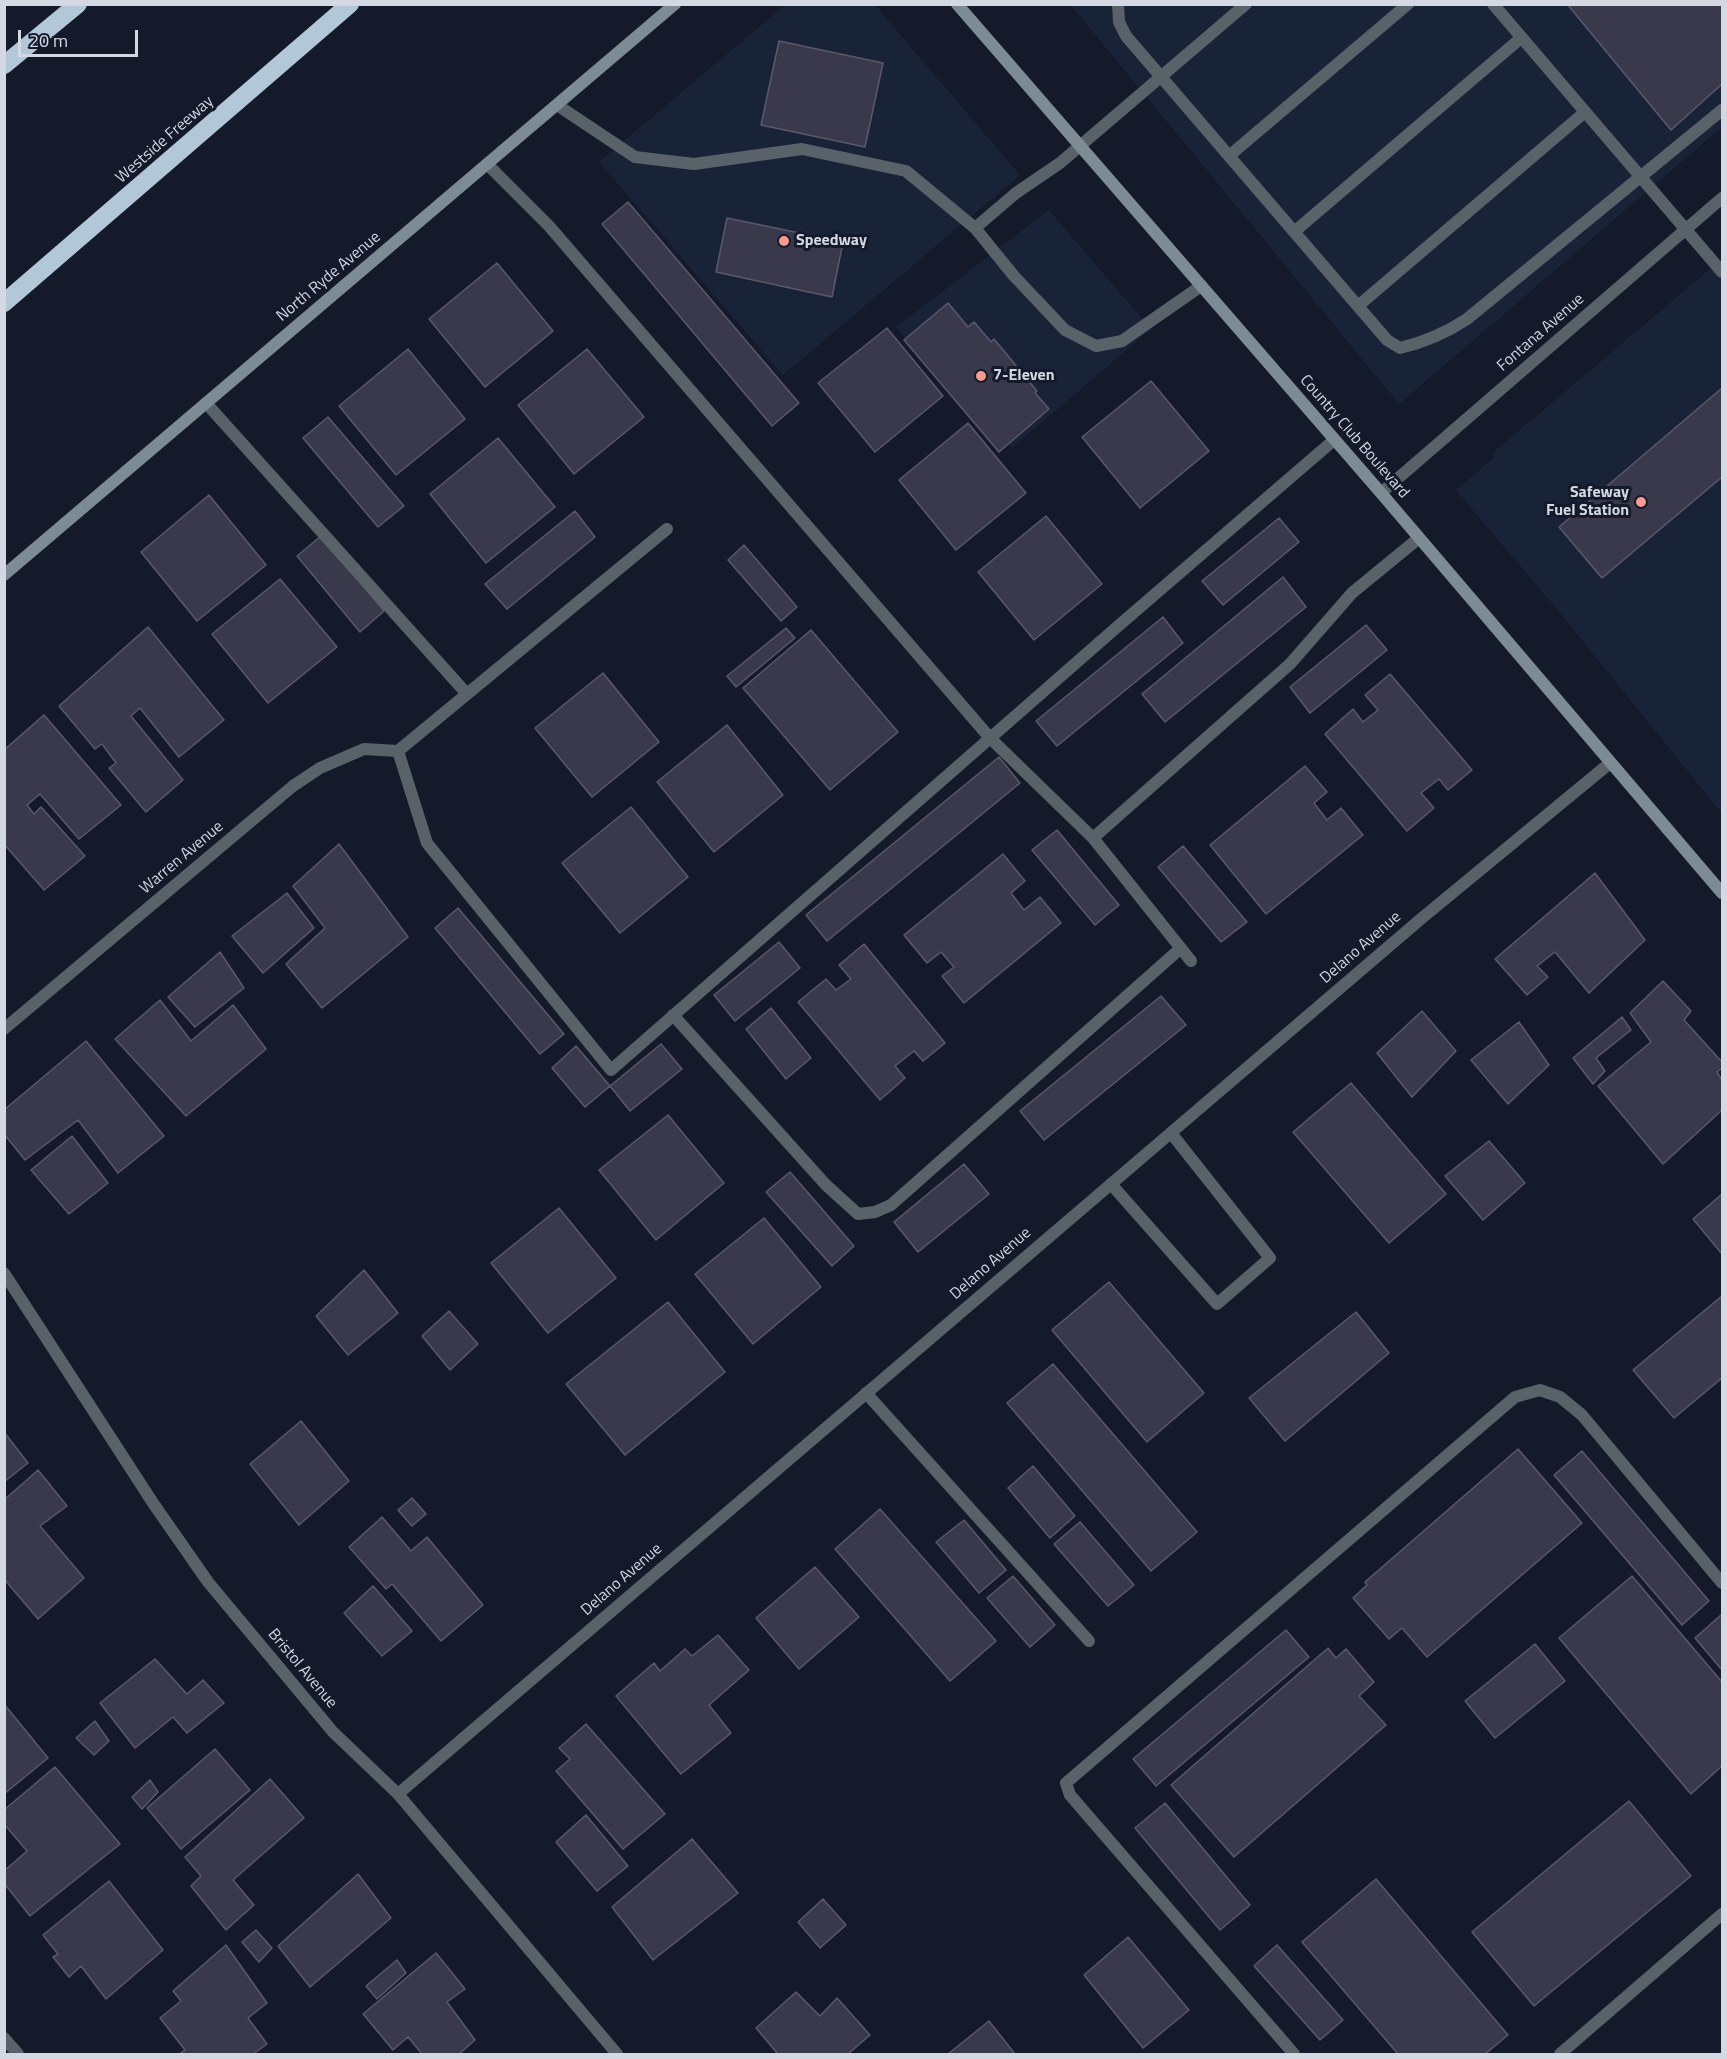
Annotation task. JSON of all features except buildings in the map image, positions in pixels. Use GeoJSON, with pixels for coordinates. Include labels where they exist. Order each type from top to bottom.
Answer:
{"type":"FeatureCollection","features":[{"type":"Feature","properties":{"kind":"highway"},"geometry":{"type":"LineString","coordinates":[[4,65],[78,4]]}},
{"type":"Feature","properties":{"kind":"highway","name":"Westside Freeway"},"geometry":{"type":"LineString","coordinates":[[4,303],[350,4]]}},
{"type":"Feature","properties":{"kind":"street","name":"North Ryde Avenue"},"geometry":{"type":"LineString","coordinates":[[4,575],[675,4]]}},
{"type":"Feature","properties":{"kind":"street","name":"Country Club Boulevard"},"geometry":{"type":"LineString","coordinates":[[957,4],[1381,493],[1722,893]]}},
{"type":"Feature","properties":{"kind":"street"},"geometry":{"type":"LineString","coordinates":[[1118,4],[1119,22],[1126,36],[1387,340],[1400,348],[1447,332],[1467,319],[1722,110]]}},
{"type":"Feature","properties":{"kind":"street"},"geometry":{"type":"LineString","coordinates":[[975,228],[1016,193],[1080,146],[1246,4]]}},
{"type":"Feature","properties":{"kind":"street"},"geometry":{"type":"LineString","coordinates":[[1229,156],[1408,4]]}},
{"type":"Feature","properties":{"kind":"street"},"geometry":{"type":"LineString","coordinates":[[1493,4],[1722,272]]}},
{"type":"Feature","properties":{"kind":"street"},"geometry":{"type":"LineString","coordinates":[[1294,232],[1521,38]]}},
{"type":"Feature","properties":{"kind":"street"},"geometry":{"type":"LineString","coordinates":[[557,105],[635,157],[694,164],[802,149],[906,171],[975,228],[1014,276],[1065,330],[1096,346],[1122,340],[1201,286]]}},
{"type":"Feature","properties":{"kind":"street"},"geometry":{"type":"LineString","coordinates":[[1358,306],[1585,112]]}},
{"type":"Feature","properties":{"kind":"street"},"geometry":{"type":"LineString","coordinates":[[487,164],[549,226],[990,738],[1093,838],[1191,961]]}},
{"type":"Feature","properties":{"kind":"street","name":"Fontana Avenue"},"geometry":{"type":"LineString","coordinates":[[1381,493],[1722,198]]}},
{"type":"Feature","properties":{"kind":"street"},"geometry":{"type":"LineString","coordinates":[[206,403],[467,694]]}},
{"type":"Feature","properties":{"kind":"street"},"geometry":{"type":"LineString","coordinates":[[668,529],[398,751],[427,843],[611,1070],[1334,440]]}},
{"type":"Feature","properties":{"kind":"street"},"geometry":{"type":"LineString","coordinates":[[1093,838],[1290,664],[1352,593],[1419,538]]}},
{"type":"Feature","properties":{"kind":"street","name":"Warren Avenue"},"geometry":{"type":"LineString","coordinates":[[4,1029],[293,786],[320,768],[364,749],[398,751]]}},
{"type":"Feature","properties":{"kind":"street","name":"Delano Avenue"},"geometry":{"type":"LineString","coordinates":[[398,1794],[1422,918],[1610,763]]}},
{"type":"Feature","properties":{"kind":"street"},"geometry":{"type":"LineString","coordinates":[[673,1015],[826,1185],[858,1214],[875,1212],[891,1205],[1181,948]]}},
{"type":"Feature","properties":{"kind":"street"},"geometry":{"type":"LineString","coordinates":[[1111,1184],[1217,1304],[1270,1258],[1171,1132]]}},
{"type":"Feature","properties":{"kind":"street","name":"Bristol Avenue"},"geometry":{"type":"LineString","coordinates":[[4,1273],[153,1503],[208,1582],[333,1732],[398,1794],[616,2055]]}},
{"type":"Feature","properties":{"kind":"street"},"geometry":{"type":"LineString","coordinates":[[1294,2055],[1070,1795],[1066,1783],[1515,1397],[1540,1390],[1560,1396],[1582,1415],[1722,1583]]}},
{"type":"Feature","properties":{"kind":"street"},"geometry":{"type":"LineString","coordinates":[[866,1393],[1089,1641]]}},
{"type":"Feature","properties":{"kind":"street"},"geometry":{"type":"LineString","coordinates":[[1560,2055],[1722,1914]]}},
{"type":"Feature","properties":{"kind":"street"},"geometry":{"type":"LineString","coordinates":[[4,2038],[18,2055]]}},
{"type":"Feature","properties":{"kind":"shaded area"},"geometry":{"type":"Polygon","coordinates":[[[874,4],[1020,175],[783,375],[599,162],[785,5],[874,4]]]}},
{"type":"Feature","properties":{"kind":"shaded area"},"geometry":{"type":"Polygon","coordinates":[[[1071,5],[1722,5],[1722,127],[1399,404],[1071,5]]]}},
{"type":"Feature","properties":{"kind":"shaded area"},"geometry":{"type":"Polygon","coordinates":[[[1049,210],[1151,329],[1012,448],[963,406],[896,327],[1049,210]]]}},
{"type":"Feature","properties":{"kind":"shaded area"},"geometry":{"type":"Polygon","coordinates":[[[1722,259],[1722,814],[1561,614],[1456,490],[1494,458],[1495,451],[1722,259]]]}},
{"type":"Feature","properties":{"kind":"place","name":"Speedway"},"geometry":{"type":"Point","coordinates":[784,241]}},
{"type":"Feature","properties":{"kind":"place","name":"7-Eleven"},"geometry":{"type":"Point","coordinates":[981,376]}},
{"type":"Feature","properties":{"kind":"place","name":"Safeway Fuel Station"},"geometry":{"type":"Point","coordinates":[1641,502]}}]}
